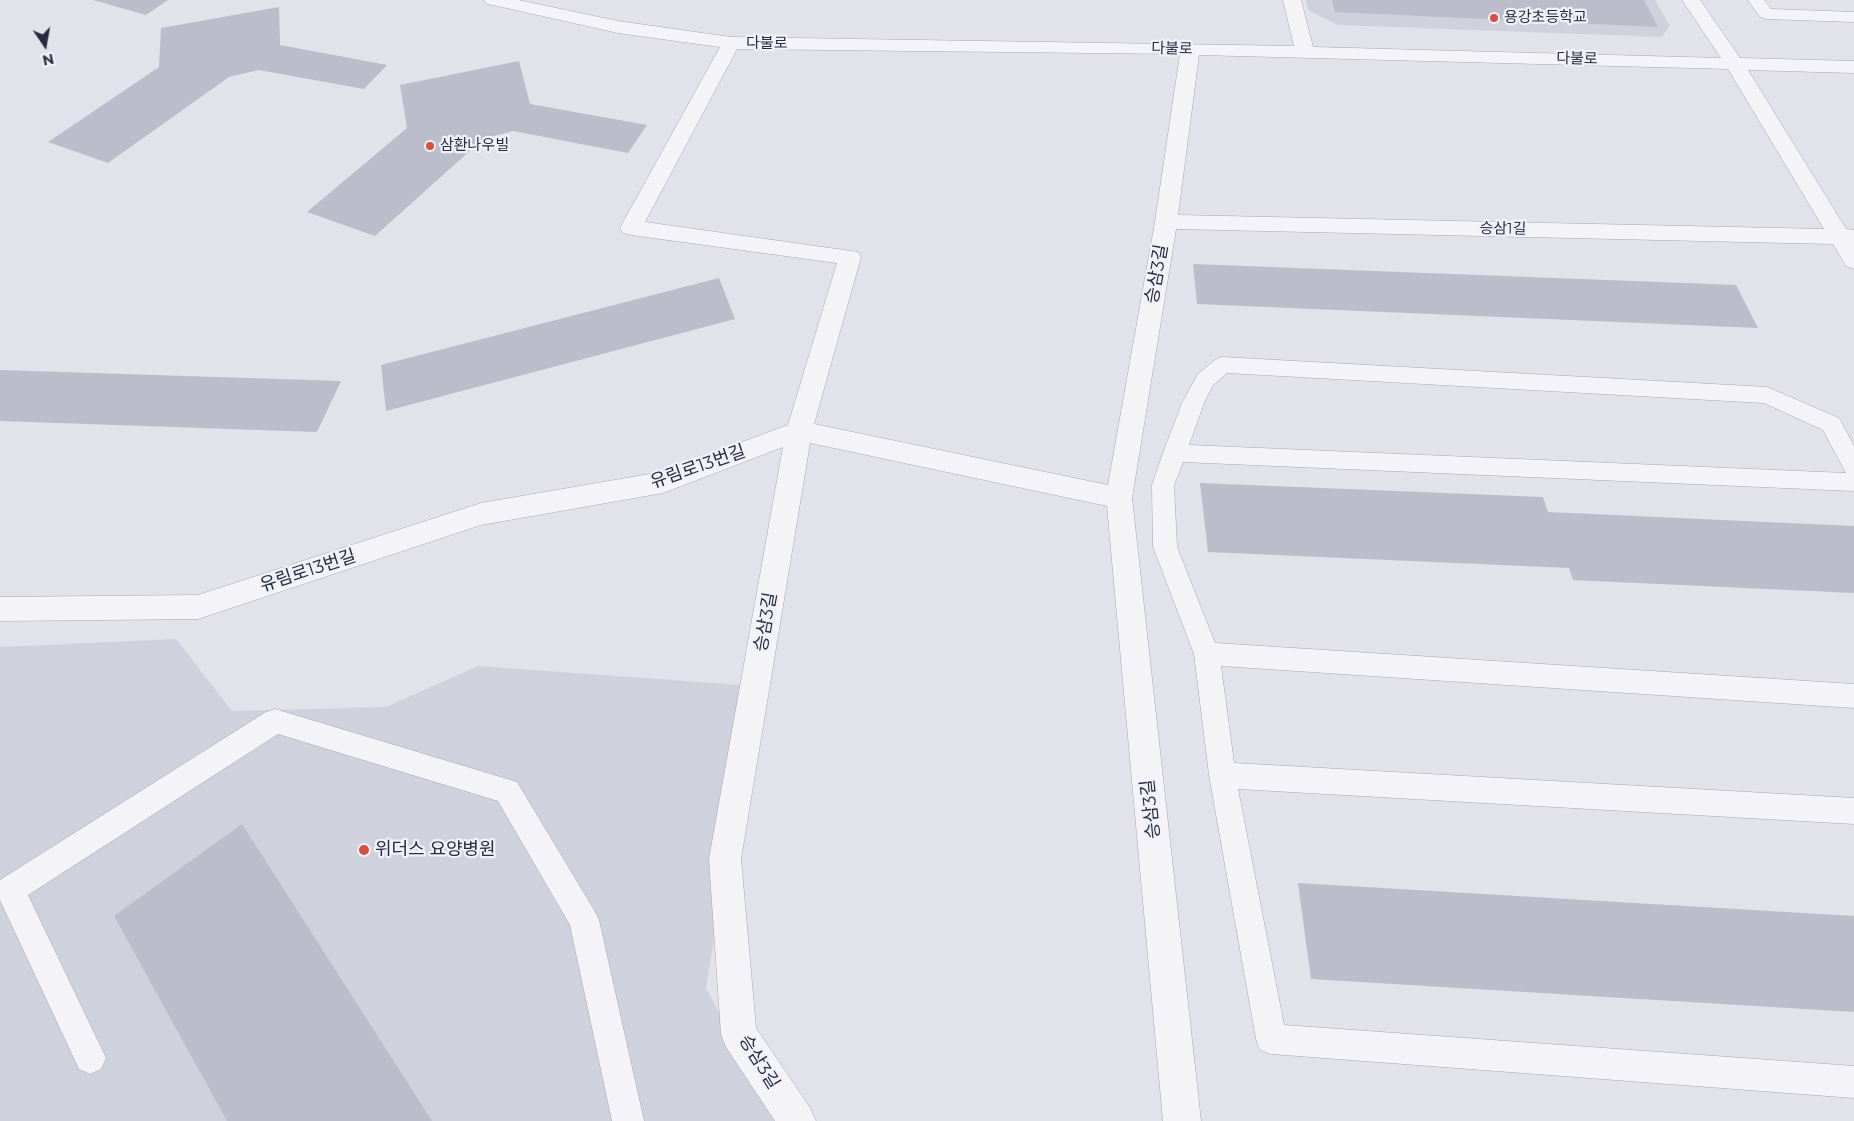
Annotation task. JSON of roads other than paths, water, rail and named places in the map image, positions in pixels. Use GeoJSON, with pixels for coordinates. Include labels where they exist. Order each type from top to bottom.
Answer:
{"type":"FeatureCollection","features":[{"type":"Feature","properties":{"kind":"street","name":"다불로"},"geometry":{"type":"LineString","coordinates":[[493,0],[618,26],[731,43],[1190,49],[1854,67]]}},
{"type":"Feature","properties":{"kind":"street"},"geometry":{"type":"LineString","coordinates":[[1292,0],[1305,53]]}},
{"type":"Feature","properties":{"kind":"street"},"geometry":{"type":"LineString","coordinates":[[1691,0],[1847,237],[1854,261]]}},
{"type":"Feature","properties":{"kind":"street"},"geometry":{"type":"LineString","coordinates":[[731,43],[631,228],[850,258],[799,431],[1119,498]]}},
{"type":"Feature","properties":{"kind":"street","name":"승삼3길"},"geometry":{"type":"LineString","coordinates":[[1182,1121],[1119,498],[1166,222],[1190,49]]}},
{"type":"Feature","properties":{"kind":"street","name":"승삼1길"},"geometry":{"type":"LineString","coordinates":[[1166,222],[1847,237]]}},
{"type":"Feature","properties":{"kind":"street","name":"승삼3길"},"geometry":{"type":"LineString","coordinates":[[797,1121],[739,1034],[725,859],[799,431]]}},
{"type":"Feature","properties":{"kind":"street","name":"유림로13번길"},"geometry":{"type":"LineString","coordinates":[[0,609],[198,607],[481,514],[663,482],[799,431]]}},
{"type":"Feature","properties":{"kind":"lane"},"geometry":{"type":"LineString","coordinates":[[1756,0],[1766,14],[1854,17]]}},
{"type":"Feature","properties":{"kind":"lane"},"geometry":{"type":"LineString","coordinates":[[1854,467],[1831,424],[1767,395],[1222,365],[1204,380],[1163,485],[1165,547],[1207,654],[1222,775],[1271,1039],[1854,1082]]}},
{"type":"Feature","properties":{"kind":"lane"},"geometry":{"type":"LineString","coordinates":[[1174,453],[1854,482]]}},
{"type":"Feature","properties":{"kind":"lane"},"geometry":{"type":"LineString","coordinates":[[1207,654],[1854,696]]}},
{"type":"Feature","properties":{"kind":"lane"},"geometry":{"type":"LineString","coordinates":[[90,1058],[10,890],[275,720],[507,791],[584,920],[628,1121]]}},
{"type":"Feature","properties":{"kind":"lane"},"geometry":{"type":"LineString","coordinates":[[1222,775],[1854,811]]}},
{"type":"Feature","properties":{"kind":"place","name":"용강초등학교"},"geometry":{"type":"Point","coordinates":[1494,18]}},
{"type":"Feature","properties":{"kind":"place","name":"삼환나우빌"},"geometry":{"type":"Point","coordinates":[430,146]}},
{"type":"Feature","properties":{"kind":"place","name":"위더스 요양병원"},"geometry":{"type":"Point","coordinates":[364,850]}}]}
